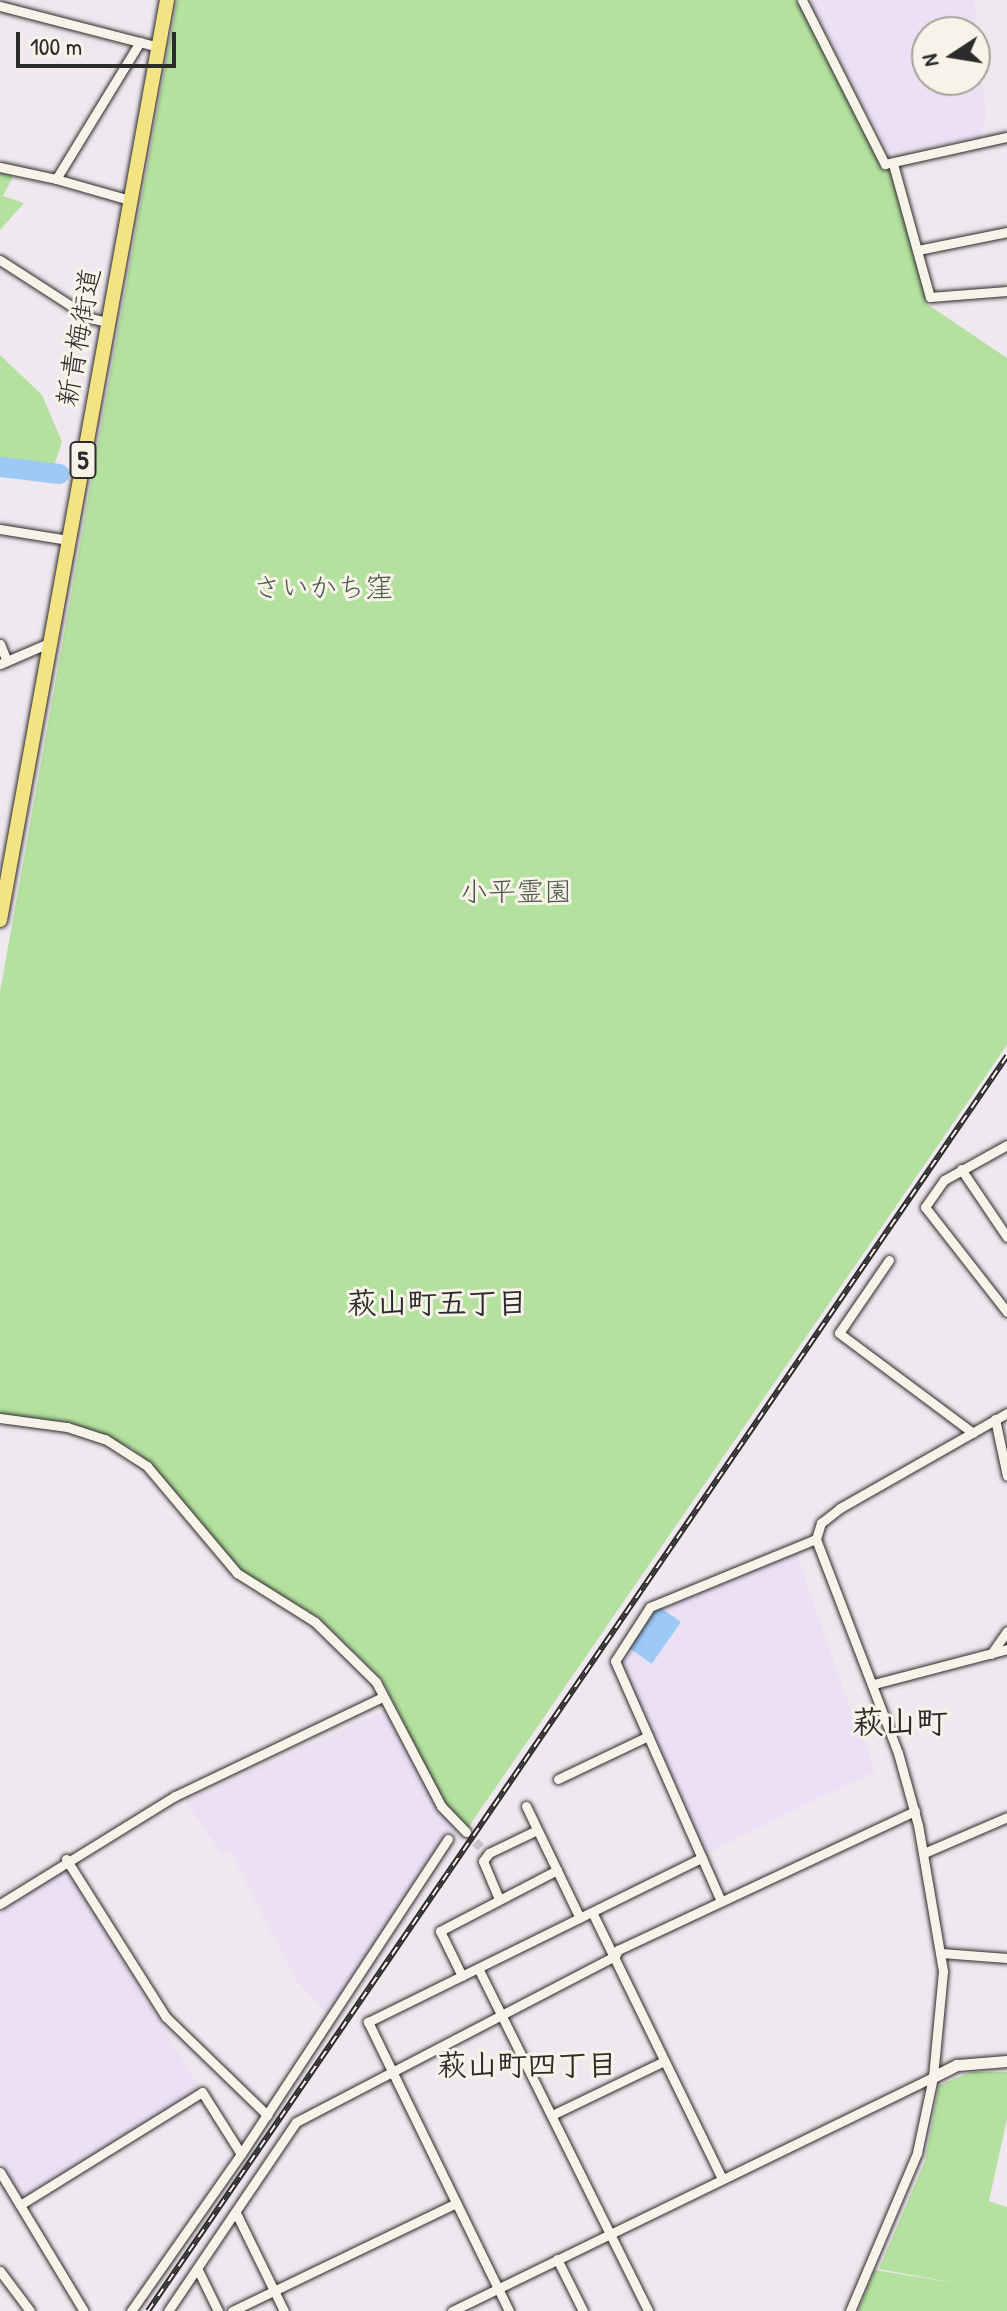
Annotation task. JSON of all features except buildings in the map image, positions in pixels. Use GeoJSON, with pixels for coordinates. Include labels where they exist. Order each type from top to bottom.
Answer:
{"type":"FeatureCollection","features":[{"type":"Feature","properties":{"kind":"main road","name":"新青梅街道"},"geometry":{"type":"LineString","coordinates":[[0,920],[167,0]]}},
{"type":"Feature","properties":{"kind":"street"},"geometry":{"type":"LineString","coordinates":[[802,0],[885,164],[1007,137]]}},
{"type":"Feature","properties":{"kind":"street"},"geometry":{"type":"LineString","coordinates":[[0,6],[158,47]]}},
{"type":"Feature","properties":{"kind":"street"},"geometry":{"type":"LineString","coordinates":[[56,179],[140,42]]}},
{"type":"Feature","properties":{"kind":"street"},"geometry":{"type":"LineString","coordinates":[[893,164],[930,297],[1007,291]]}},
{"type":"Feature","properties":{"kind":"street"},"geometry":{"type":"LineString","coordinates":[[0,167],[129,200]]}},
{"type":"Feature","properties":{"kind":"street"},"geometry":{"type":"LineString","coordinates":[[918,250],[1007,232]]}},
{"type":"Feature","properties":{"kind":"street"},"geometry":{"type":"LineString","coordinates":[[0,260],[90,318],[107,322]]}},
{"type":"Feature","properties":{"kind":"street"},"geometry":{"type":"LineString","coordinates":[[0,529],[68,540]]}},
{"type":"Feature","properties":{"kind":"street"},"geometry":{"type":"LineString","coordinates":[[0,644],[4,662],[51,642]]}},
{"type":"Feature","properties":{"kind":"street"},"geometry":{"type":"LineString","coordinates":[[1007,1146],[944,1180],[925,1207],[1007,1312]]}},
{"type":"Feature","properties":{"kind":"street"},"geometry":{"type":"LineString","coordinates":[[961,1169],[1007,1237]]}},
{"type":"Feature","properties":{"kind":"street"},"geometry":{"type":"LineString","coordinates":[[889,1260],[839,1333],[973,1433]]}},
{"type":"Feature","properties":{"kind":"street"},"geometry":{"type":"LineString","coordinates":[[850,2311],[917,2153],[933,2077],[943,1986],[941,1953],[915,1811],[874,1684],[816,1539],[821,1523],[840,1508],[1007,1413]]}},
{"type":"Feature","properties":{"kind":"street"},"geometry":{"type":"LineString","coordinates":[[0,1418],[67,1427],[130,1453],[237,1573],[315,1622],[376,1682],[441,1806],[466,1832]]}},
{"type":"Feature","properties":{"kind":"street"},"geometry":{"type":"LineString","coordinates":[[995,1419],[1007,1476]]}},
{"type":"Feature","properties":{"kind":"street"},"geometry":{"type":"LineString","coordinates":[[720,1899],[615,1661],[650,1607],[816,1539]]}},
{"type":"Feature","properties":{"kind":"street"},"geometry":{"type":"LineString","coordinates":[[991,1654],[1007,1631]]}},
{"type":"Feature","properties":{"kind":"street"},"geometry":{"type":"LineString","coordinates":[[874,1684],[1007,1649]]}},
{"type":"Feature","properties":{"kind":"street"},"geometry":{"type":"LineString","coordinates":[[0,1904],[66,1859],[175,1796],[383,1697]]}},
{"type":"Feature","properties":{"kind":"street"},"geometry":{"type":"LineString","coordinates":[[558,1779],[648,1736]]}},
{"type":"Feature","properties":{"kind":"street"},"geometry":{"type":"LineString","coordinates":[[526,1806],[580,1918]]}},
{"type":"Feature","properties":{"kind":"street"},"geometry":{"type":"LineString","coordinates":[[168,2311],[296,2122],[393,2075],[615,1956],[618,1950],[720,1899],[915,1811]]}},
{"type":"Feature","properties":{"kind":"street"},"geometry":{"type":"LineString","coordinates":[[924,1853],[1007,1817]]}},
{"type":"Feature","properties":{"kind":"street"},"geometry":{"type":"LineString","coordinates":[[499,1899],[483,1861],[485,1850],[537,1830]]}},
{"type":"Feature","properties":{"kind":"street"},"geometry":{"type":"LineString","coordinates":[[131,2311],[241,2154],[448,1839]]}},
{"type":"Feature","properties":{"kind":"street"},"geometry":{"type":"LineString","coordinates":[[509,2311],[368,2022],[702,1858]]}},
{"type":"Feature","properties":{"kind":"street"},"geometry":{"type":"LineString","coordinates":[[66,1859],[166,2017],[267,2115]]}},
{"type":"Feature","properties":{"kind":"street"},"geometry":{"type":"LineString","coordinates":[[462,1976],[440,1931],[557,1870]]}},
{"type":"Feature","properties":{"kind":"street"},"geometry":{"type":"LineString","coordinates":[[592,1912],[722,2179]]}},
{"type":"Feature","properties":{"kind":"street"},"geometry":{"type":"LineString","coordinates":[[941,1953],[1007,1958]]}},
{"type":"Feature","properties":{"kind":"street"},"geometry":{"type":"LineString","coordinates":[[478,1968],[648,2311]]}},
{"type":"Feature","properties":{"kind":"street"},"geometry":{"type":"LineString","coordinates":[[552,2115],[664,2061]]}},
{"type":"Feature","properties":{"kind":"street"},"geometry":{"type":"LineString","coordinates":[[452,2311],[957,2065],[1007,2061]]}},
{"type":"Feature","properties":{"kind":"street"},"geometry":{"type":"LineString","coordinates":[[20,2205],[202,2092],[241,2154]]}},
{"type":"Feature","properties":{"kind":"street"},"geometry":{"type":"LineString","coordinates":[[0,2172],[82,2310]]}},
{"type":"Feature","properties":{"kind":"street"},"geometry":{"type":"LineString","coordinates":[[232,2311],[456,2203]]}},
{"type":"Feature","properties":{"kind":"street"},"geometry":{"type":"LineString","coordinates":[[236,2213],[284,2311]]}},
{"type":"Feature","properties":{"kind":"street"},"geometry":{"type":"LineString","coordinates":[[557,2259],[583,2311]]}},
{"type":"Feature","properties":{"kind":"street"},"geometry":{"type":"LineString","coordinates":[[198,2270],[218,2311]]}},
{"type":"Feature","properties":{"kind":"street"},"geometry":{"type":"LineString","coordinates":[[0,2271],[30,2311]]}},
{"type":"Feature","properties":{"kind":"shaded area"},"geometry":{"type":"Polygon","coordinates":[[[810,0],[974,0],[976,16],[911,16],[911,96],[984,96],[986,118],[981,137],[888,153],[810,0]]]}},
{"type":"Feature","properties":{"kind":"shaded area"},"geometry":{"type":"Polygon","coordinates":[[[796,1552],[853,1717],[874,1709],[878,1721],[861,1730],[875,1771],[707,1854],[620,1661],[652,1609],[796,1552]]]}},
{"type":"Feature","properties":{"kind":"shaded area"},"geometry":{"type":"Polygon","coordinates":[[[385,1711],[439,1809],[454,1824],[328,2015],[295,1979],[230,1851],[223,1855],[185,1801],[385,1711]]]}},
{"type":"Feature","properties":{"kind":"shaded area"},"geometry":{"type":"Polygon","coordinates":[[[66,1866],[201,2090],[23,2197],[0,2159],[0,1913],[66,1866]]]}},
{"type":"Feature","properties":{"kind":"green space","name":"小平霊園"},"geometry":{"type":"Polygon","coordinates":[[[177,0],[797,0],[883,167],[894,168],[927,304],[1007,358],[1007,1045],[467,1829],[444,1804],[382,1679],[318,1617],[238,1570],[149,1463],[131,1448],[68,1422],[0,1414],[0,992],[177,0]]]}},
{"type":"Feature","properties":{"kind":"green space"},"geometry":{"type":"Polygon","coordinates":[[[0,172],[13,177],[3,196],[24,203],[0,230],[0,172]]]}},
{"type":"Feature","properties":{"kind":"green space"},"geometry":{"type":"Polygon","coordinates":[[[0,355],[42,395],[62,442],[50,478],[0,477],[0,355]]]}},
{"type":"Feature","properties":{"kind":"green space"},"geometry":{"type":"Polygon","coordinates":[[[971,2072],[1007,2072],[1007,2119],[989,2201],[1007,2207],[1007,2311],[858,2311],[875,2270],[961,2284],[879,2269],[925,2161],[939,2085],[971,2072]]]}},
{"type":"Feature","properties":{"kind":"water"},"geometry":{"type":"Polygon","coordinates":[[[658,1606],[681,1622],[652,1664],[629,1648],[658,1606]]]}},
{"type":"Feature","properties":{"kind":"waterway"},"geometry":{"type":"LineString","coordinates":[[0,467],[60,474]]}},
{"type":"Feature","properties":{"kind":"tunnel"},"geometry":{"type":"LineString","coordinates":[[466,1832],[481,1847]]}},
{"type":"Feature","properties":{"kind":"railway"},"geometry":{"type":"LineString","coordinates":[[148,2311],[1007,1056]]}},
{"type":"Feature","properties":{"kind":"district","name":"萩山町五丁目"},"geometry":{"type":"Point","coordinates":[437,1302]}},
{"type":"Feature","properties":{"kind":"district","name":"萩山町"},"geometry":{"type":"Point","coordinates":[900,1722]}},
{"type":"Feature","properties":{"kind":"district","name":"萩山町四丁目"},"geometry":{"type":"Point","coordinates":[527,2064]}},
{"type":"Feature","properties":{"kind":"park label","name":"さいかち窪"},"geometry":{"type":"Point","coordinates":[323,587]}}]}
